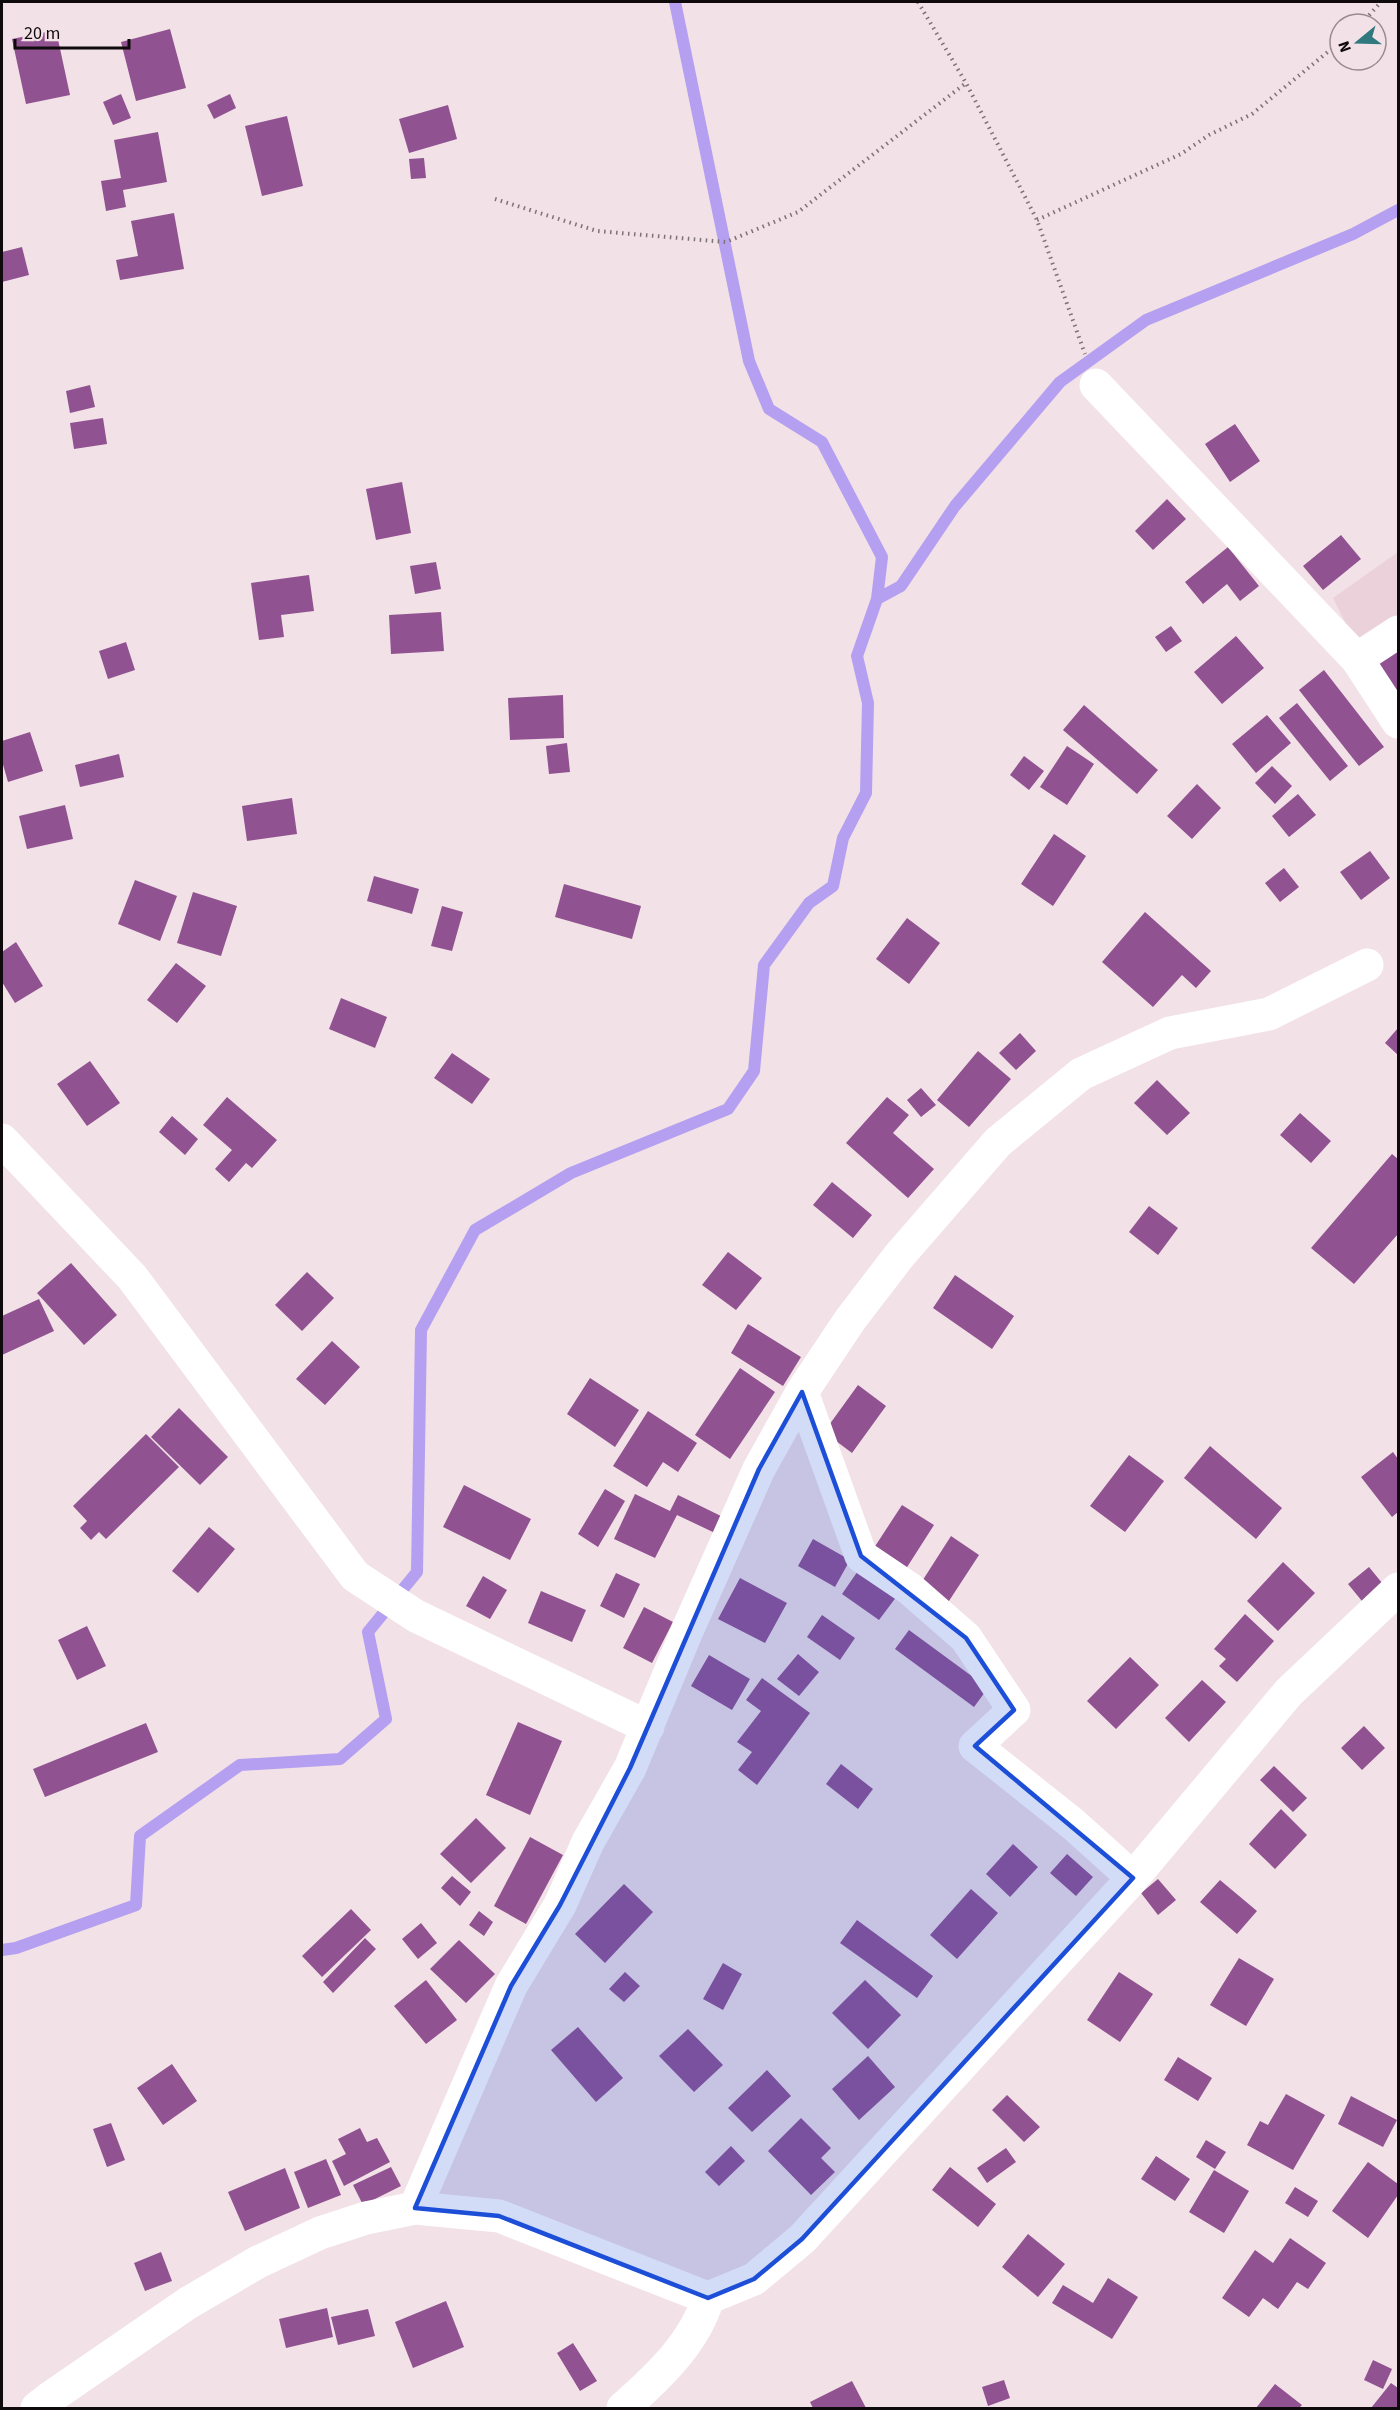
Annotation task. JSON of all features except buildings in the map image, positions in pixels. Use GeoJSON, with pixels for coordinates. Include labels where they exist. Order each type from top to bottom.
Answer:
{"type":"FeatureCollection","features":[{"type":"Feature","properties":{"kind":"street"},"geometry":{"type":"LineString","coordinates":[[1096,385],[1357,659],[1398,722]]}},
{"type":"Feature","properties":{"kind":"street"},"geometry":{"type":"LineString","coordinates":[[1357,659],[1398,632]]}},
{"type":"Feature","properties":{"kind":"street"},"geometry":{"type":"LineString","coordinates":[[415,2208],[511,1986],[560,1905],[588,1842],[630,1768],[687,1631],[759,1469],[802,1392],[850,1320],[899,1256],[998,1142],[1081,1074],[1170,1033],[1269,1014],[1367,965]]}},
{"type":"Feature","properties":{"kind":"street"},"geometry":{"type":"LineString","coordinates":[[2,1140],[132,1277],[355,1576],[416,1616],[648,1727]]}},
{"type":"Feature","properties":{"kind":"street"},"geometry":{"type":"LineString","coordinates":[[802,1392],[861,1556],[910,1590],[966,1638],[1014,1710],[975,1746],[1073,1824],[1133,1878]]}},
{"type":"Feature","properties":{"kind":"street"},"geometry":{"type":"LineString","coordinates":[[37,2409],[188,2303],[258,2262],[320,2233],[366,2218],[415,2208],[499,2216],[708,2298],[754,2279],[802,2239],[1133,1878],[1289,1692],[1398,1589]]}},
{"type":"Feature","properties":{"kind":"street"},"geometry":{"type":"LineString","coordinates":[[623,2409],[677,2354],[702,2318],[708,2298]]}},
{"type":"Feature","properties":{"kind":"path"},"geometry":{"type":"LineString","coordinates":[[918,2],[966,83],[1037,220],[1096,385]]}},
{"type":"Feature","properties":{"kind":"path"},"geometry":{"type":"LineString","coordinates":[[1037,220],[1181,154],[1209,135],[1252,114],[1328,52]]}},
{"type":"Feature","properties":{"kind":"path"},"geometry":{"type":"LineString","coordinates":[[495,199],[597,231],[726,242],[798,212],[966,83]]}},
{"type":"Feature","properties":{"kind":"highlighted area"},"geometry":{"type":"Polygon","coordinates":[[[802,1392],[861,1556],[966,1638],[1014,1710],[975,1746],[1133,1878],[802,2239],[754,2279],[708,2298],[499,2216],[415,2208],[511,1986],[560,1905],[630,1768],[759,1469],[802,1392]]]}},
{"type":"Feature","properties":{"kind":"shaded area"},"geometry":{"type":"Polygon","coordinates":[[[1398,552],[1398,727],[1333,598],[1398,552]]]}},
{"type":"Feature","properties":{"kind":"waterway"},"geometry":{"type":"LineString","coordinates":[[2,1950],[16,1948],[136,1905],[140,1836],[240,1765],[340,1759],[386,1719],[368,1632],[417,1572],[421,1330],[475,1230],[571,1173],[728,1109],[754,1071],[764,965],[809,903],[833,886],[843,838],[866,793],[868,703],[857,656],[877,599],[882,557],[822,442],[769,409],[749,361],[675,2]]}},
{"type":"Feature","properties":{"kind":"waterway"},"geometry":{"type":"LineString","coordinates":[[877,599],[901,586],[955,506],[1060,382],[1146,320],[1353,234],[1398,210]]}}]}
